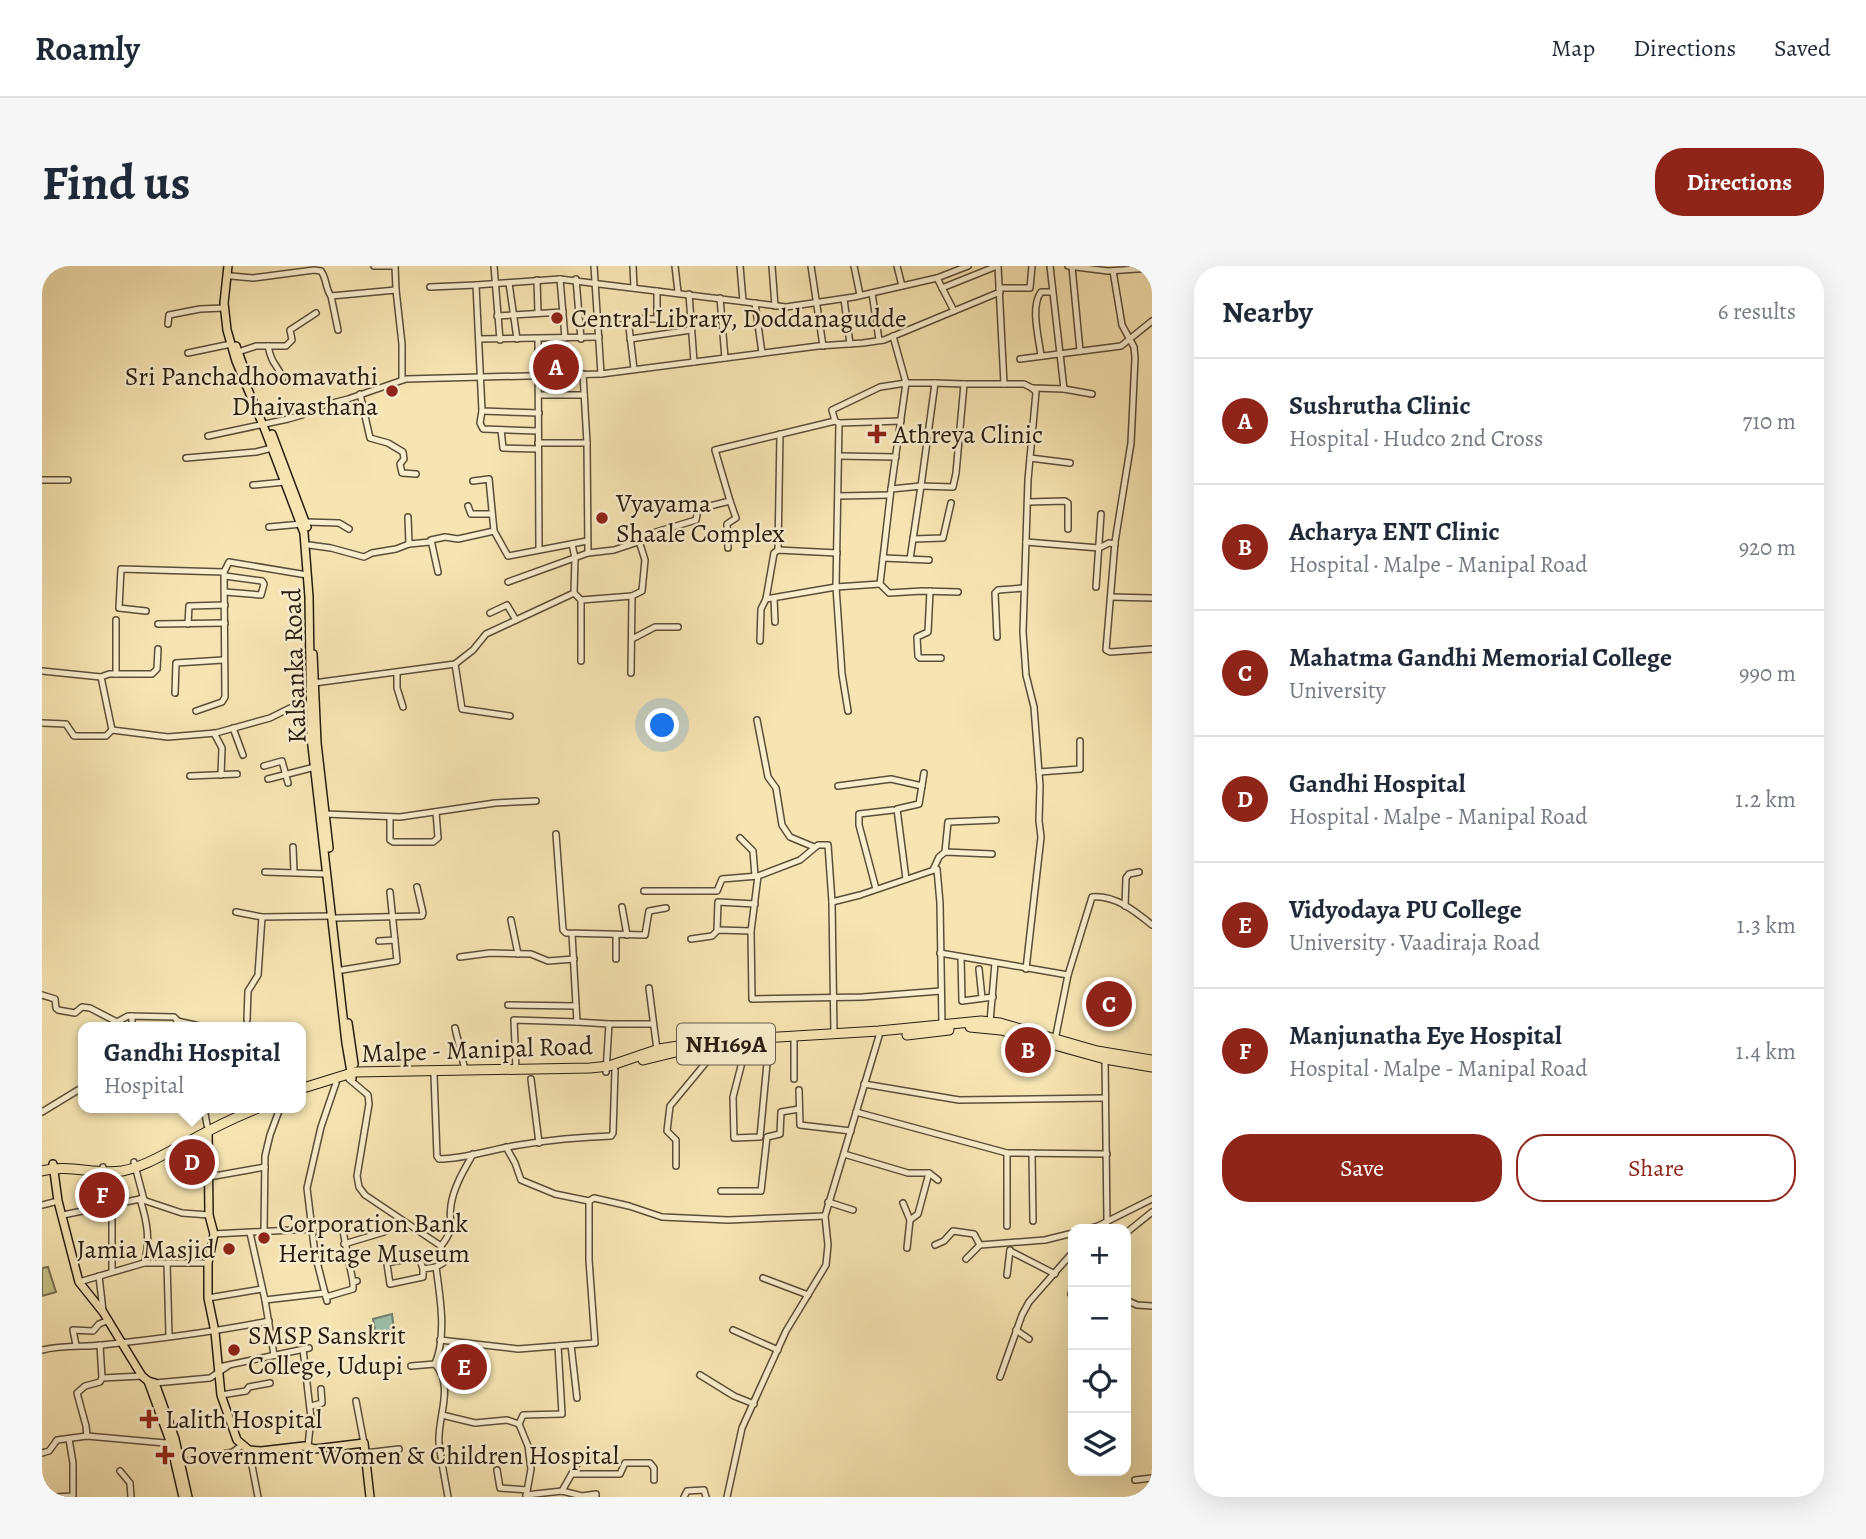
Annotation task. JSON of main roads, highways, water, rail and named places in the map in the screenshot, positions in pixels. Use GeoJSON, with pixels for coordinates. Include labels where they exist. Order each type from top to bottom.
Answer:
{"type":"FeatureCollection","features":[{"type":"Feature","properties":{"kind":"highway","name":"Malpe - Manipal Road"},"geometry":{"type":"LineString","coordinates":[[306,1090],[352,1076],[609,1069],[649,1058],[713,1046],[879,1036],[928,1030],[942,1025],[990,1022],[1114,1055],[1152,1060]]}},
{"type":"Feature","properties":{"kind":"highway","name":"Malpe - Manipal Road"},"geometry":{"type":"LineString","coordinates":[[306,1090],[352,1076],[465,1070],[609,1069],[656,1050],[711,1041],[970,1027],[991,1028],[1105,1059],[1152,1067]]}},
{"type":"Feature","properties":{"kind":"highway"},"geometry":{"type":"LineString","coordinates":[[42,1169],[53,1166],[103,1169],[135,1164],[236,1113]]}},
{"type":"Feature","properties":{"kind":"highway"},"geometry":{"type":"LineString","coordinates":[[208,1128],[246,1113]]}},
{"type":"Feature","properties":{"kind":"main road","name":"Kalsanka Road"},"geometry":{"type":"LineString","coordinates":[[230,266],[231,329],[303,521],[309,545],[317,743],[352,1076]]}},
{"type":"Feature","properties":{"kind":"main road"},"geometry":{"type":"LineString","coordinates":[[230,266],[224,308],[230,344],[303,521],[307,575],[309,706],[352,1076]]}},
{"type":"Feature","properties":{"kind":"main road"},"geometry":{"type":"LineString","coordinates":[[208,1128],[209,1215],[214,1234],[208,1263],[208,1298],[215,1332],[221,1395],[232,1429],[246,1448],[308,1446],[315,1450],[363,1443],[370,1497]]}},
{"type":"Feature","properties":{"kind":"main road"},"geometry":{"type":"LineString","coordinates":[[53,1166],[58,1200],[79,1282],[103,1312],[148,1380],[182,1462],[186,1497]]}},
{"type":"Feature","properties":{"kind":"main road"},"geometry":{"type":"LineString","coordinates":[[148,1380],[186,1497]]}},
{"type":"Feature","properties":{"kind":"place","name":"Central Library, Doddanagudde"},"geometry":{"type":"Point","coordinates":[557,318]}},
{"type":"Feature","properties":{"kind":"place","name":"Sushrutha Clinic"},"geometry":{"type":"Point","coordinates":[556,367]}},
{"type":"Feature","properties":{"kind":"place","name":"Sri Panchadhoomavathi Dhaivasthana"},"geometry":{"type":"Point","coordinates":[392,391]}},
{"type":"Feature","properties":{"kind":"place","name":"Athreya Clinic"},"geometry":{"type":"Point","coordinates":[877,434]}},
{"type":"Feature","properties":{"kind":"place","name":"Vyayama Shaale Complex"},"geometry":{"type":"Point","coordinates":[602,518]}},
{"type":"Feature","properties":{"kind":"place","name":"Mahatma Gandhi Memorial College"},"geometry":{"type":"Point","coordinates":[1109,1004]}},
{"type":"Feature","properties":{"kind":"place","name":"Acharya ENT Clinic"},"geometry":{"type":"Point","coordinates":[1028,1050]}},
{"type":"Feature","properties":{"kind":"place","name":"Gandhi Hospital"},"geometry":{"type":"Point","coordinates":[192,1162]}},
{"type":"Feature","properties":{"kind":"place","name":"Manjunatha Eye Hospital"},"geometry":{"type":"Point","coordinates":[102,1195]}},
{"type":"Feature","properties":{"kind":"place","name":"Corporation Bank Heritage Museum"},"geometry":{"type":"Point","coordinates":[264,1238]}},
{"type":"Feature","properties":{"kind":"place","name":"Jamia Masjid"},"geometry":{"type":"Point","coordinates":[229,1249]}},
{"type":"Feature","properties":{"kind":"place","name":"SMSP Sanskrit College, Udupi"},"geometry":{"type":"Point","coordinates":[234,1350]}},
{"type":"Feature","properties":{"kind":"place","name":"Vidyodaya PU College"},"geometry":{"type":"Point","coordinates":[464,1367]}},
{"type":"Feature","properties":{"kind":"place","name":"Lalith Hospital"},"geometry":{"type":"Point","coordinates":[149,1419]}},
{"type":"Feature","properties":{"kind":"place","name":"Government Women & Children Hospital"},"geometry":{"type":"Point","coordinates":[165,1455]}}]}
